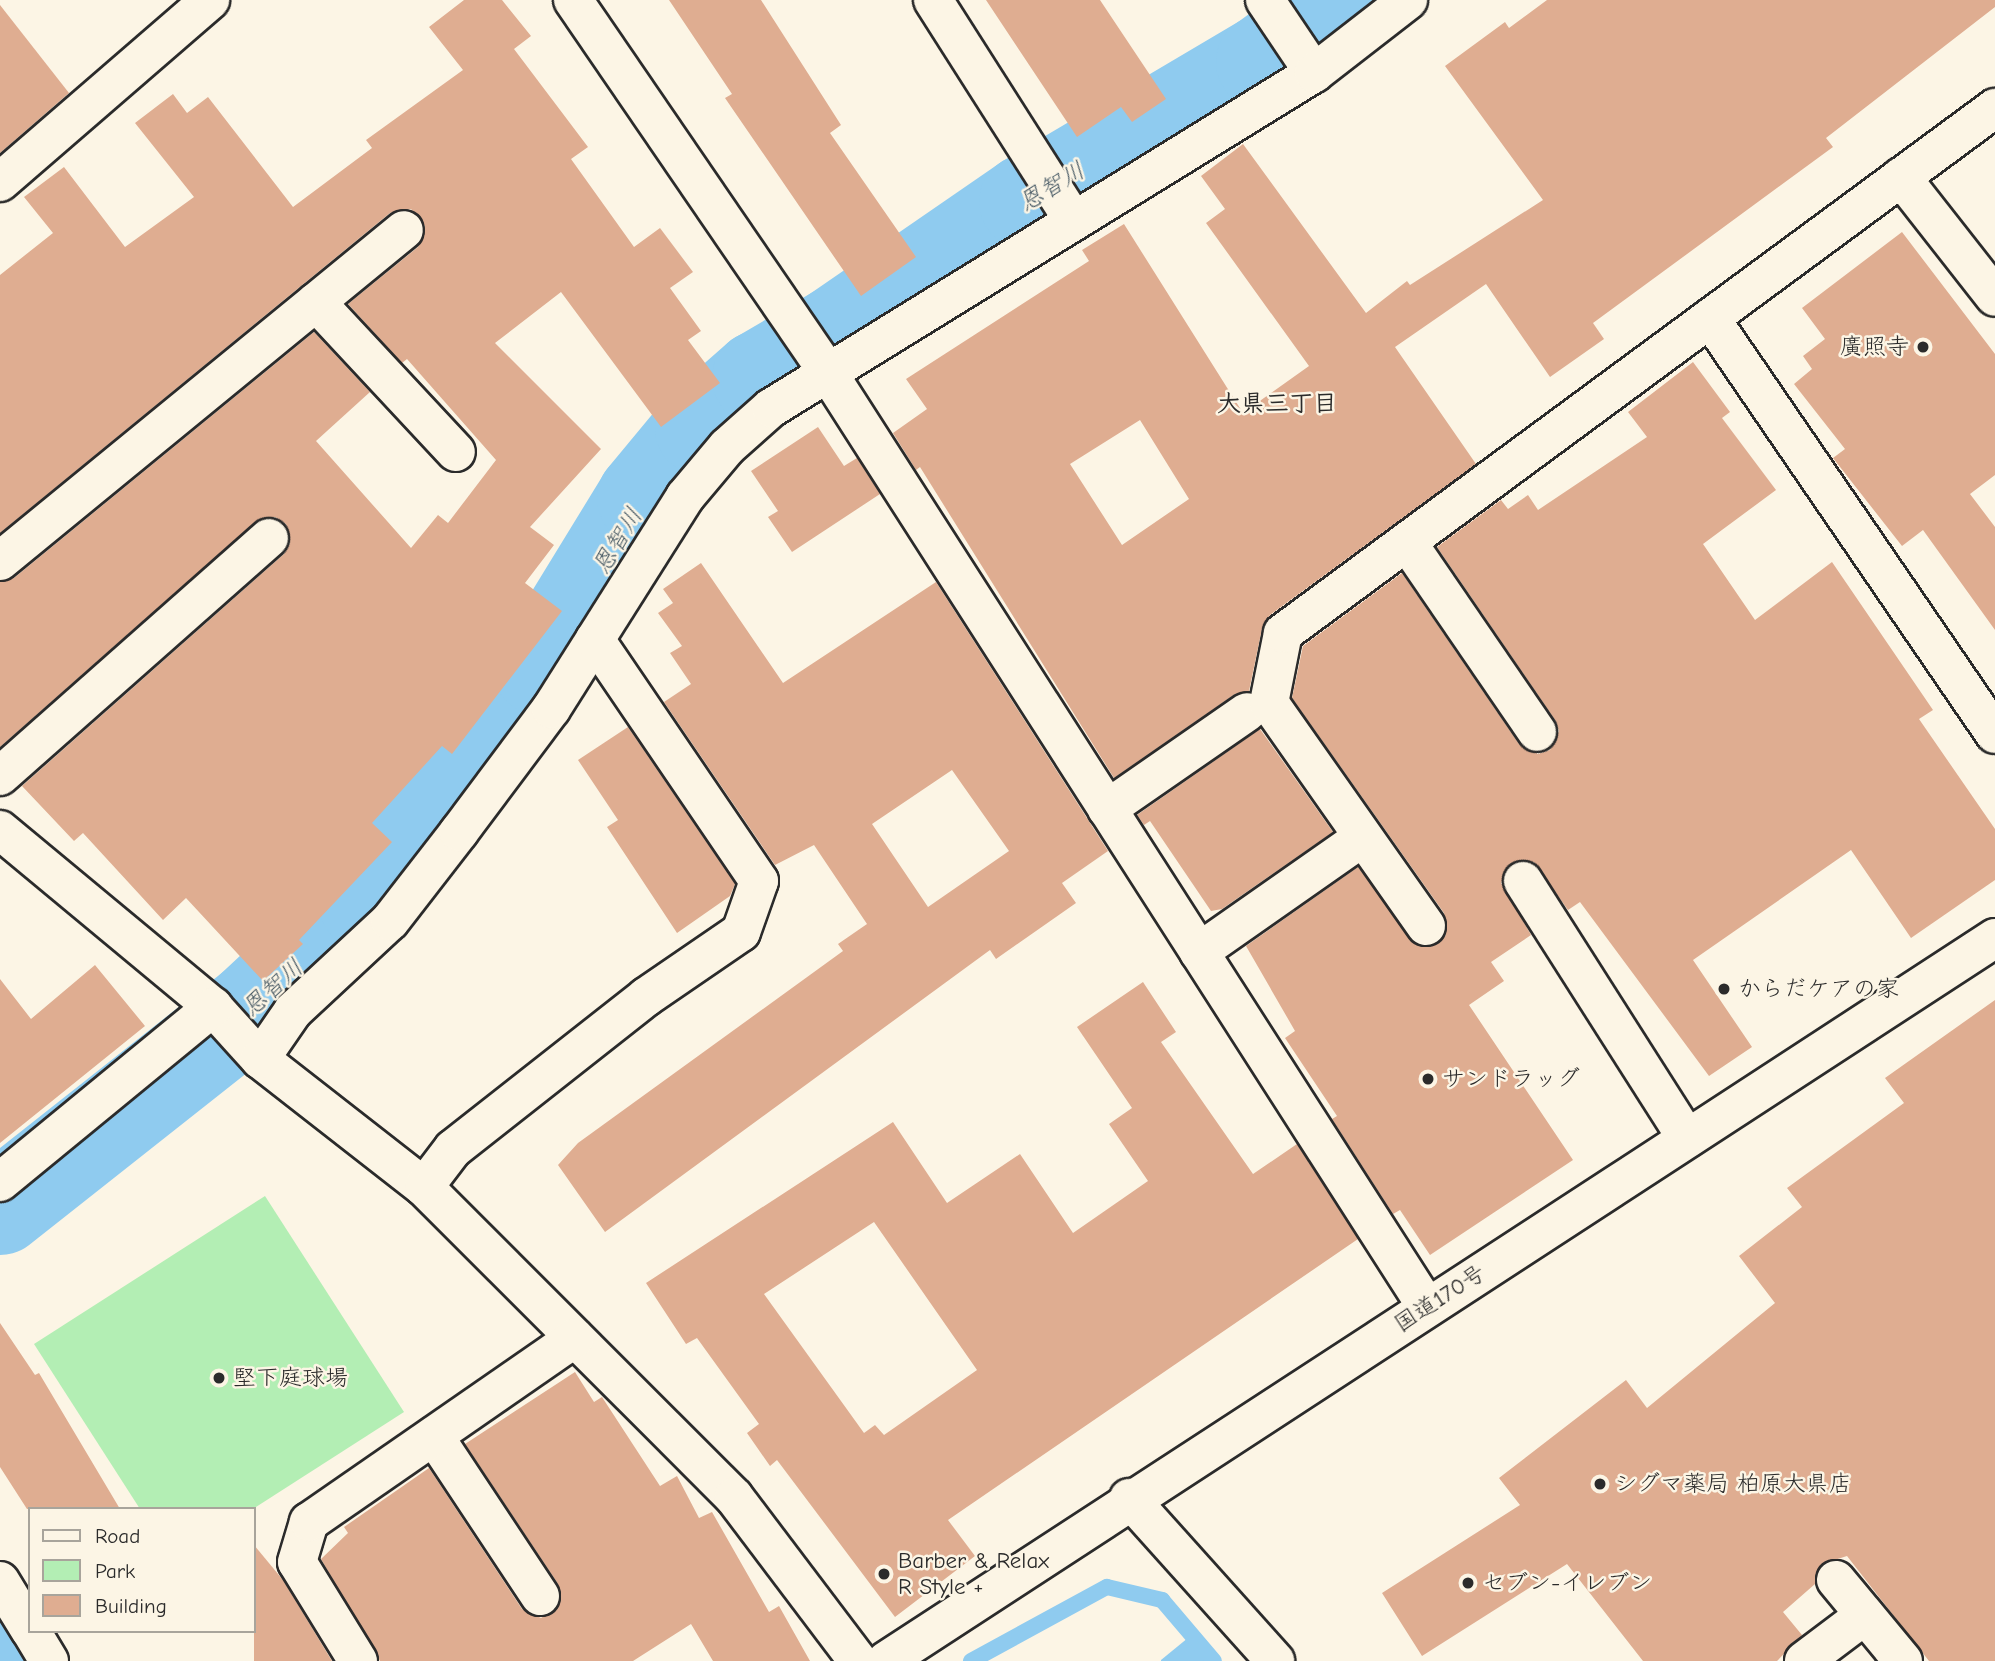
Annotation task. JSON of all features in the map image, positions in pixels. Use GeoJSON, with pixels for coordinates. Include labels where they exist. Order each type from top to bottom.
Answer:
{"type":"FeatureCollection","features":[{"type":"Feature","properties":{"kind":"main road"},"geometry":{"type":"LineString","coordinates":[[0,182],[210,0]]}},
{"type":"Feature","properties":{"kind":"main road"},"geometry":{"type":"LineString","coordinates":[[573,0],[818,357],[1427,1307]]}},
{"type":"Feature","properties":{"kind":"main road"},"geometry":{"type":"LineString","coordinates":[[933,0],[1062,202]]}},
{"type":"Feature","properties":{"kind":"main road"},"geometry":{"type":"LineString","coordinates":[[1265,0],[1300,54]]}},
{"type":"Feature","properties":{"kind":"main road"},"geometry":{"type":"LineString","coordinates":[[0,1182],[236,1032],[293,1011],[390,921],[551,709],[684,497],[719,457],[771,408],[818,357],[1300,54],[1405,1]]}},
{"type":"Feature","properties":{"kind":"main road"},"geometry":{"type":"LineString","coordinates":[[1426,926],[1269,703],[1283,632],[1995,108]]}},
{"type":"Feature","properties":{"kind":"main road"},"geometry":{"type":"LineString","coordinates":[[1901,177],[1995,297]]}},
{"type":"Feature","properties":{"kind":"main road"},"geometry":{"type":"LineString","coordinates":[[0,561],[404,230]]}},
{"type":"Feature","properties":{"kind":"main road"},"geometry":{"type":"LineString","coordinates":[[316,302],[456,452]]}},
{"type":"Feature","properties":{"kind":"main road"},"geometry":{"type":"LineString","coordinates":[[1710,318],[1995,734]]}},
{"type":"Feature","properties":{"kind":"main road"},"geometry":{"type":"LineString","coordinates":[[0,776],[269,538]]}},
{"type":"Feature","properties":{"kind":"main road"},"geometry":{"type":"LineString","coordinates":[[1407,542],[1537,732]]}},
{"type":"Feature","properties":{"kind":"main road"},"geometry":{"type":"LineString","coordinates":[[424,1187],[453,1149],[646,997],[741,932],[759,881],[595,640]]}},
{"type":"Feature","properties":{"kind":"main road"},"geometry":{"type":"LineString","coordinates":[[1107,808],[1247,712]]}},
{"type":"Feature","properties":{"kind":"main road"},"geometry":{"type":"LineString","coordinates":[[0,830],[236,1032],[424,1187],[734,1497],[858,1661]]}},
{"type":"Feature","properties":{"kind":"main road"},"geometry":{"type":"LineString","coordinates":[[1199,953],[1363,837]]}},
{"type":"Feature","properties":{"kind":"main road"},"geometry":{"type":"LineString","coordinates":[[1523,881],[1687,1138]]}},
{"type":"Feature","properties":{"kind":"main road","name":"国道170号"},"geometry":{"type":"LineString","coordinates":[[886,1661],[1129,1497],[1427,1307],[1995,937]]}},
{"type":"Feature","properties":{"kind":"main road"},"geometry":{"type":"LineString","coordinates":[[358,1661],[297,1562],[309,1522],[575,1338]]}},
{"type":"Feature","properties":{"kind":"main road"},"geometry":{"type":"LineString","coordinates":[[434,1436],[540,1596]]}},
{"type":"Feature","properties":{"kind":"main road"},"geometry":{"type":"LineString","coordinates":[[1129,1497],[1275,1661]]}},
{"type":"Feature","properties":{"kind":"main road"},"geometry":{"type":"LineString","coordinates":[[1836,1580],[1903,1661]]}},
{"type":"Feature","properties":{"kind":"main road"},"geometry":{"type":"LineString","coordinates":[[0,1581],[28,1627]]}},
{"type":"Feature","properties":{"kind":"main road"},"geometry":{"type":"LineString","coordinates":[[1804,1661],[1865,1615]]}},
{"type":"Feature","properties":{"kind":"main road"},"geometry":{"type":"LineString","coordinates":[[32,1633],[49,1661]]}},
{"type":"Feature","properties":{"kind":"green space","name":"堅下庭球場"},"geometry":{"type":"Polygon","coordinates":[[[265,1196],[404,1412],[256,1507],[139,1507],[34,1344],[265,1196]]]}},
{"type":"Feature","properties":{"kind":"water"},"geometry":{"type":"Polygon","coordinates":[[[1194,1633],[1218,1661],[1161,1661],[1161,1660],[1194,1633]]]}},
{"type":"Feature","properties":{"kind":"building"},"geometry":{"type":"Polygon","coordinates":[[[464,0],[502,0],[531,36],[514,49],[588,147],[571,159],[634,247],[660,228],[693,272],[670,288],[701,331],[688,340],[720,383],[661,427],[561,292],[495,343],[601,449],[530,527],[554,545],[525,583],[562,611],[452,754],[442,746],[372,823],[392,842],[299,940],[303,944],[263,981],[186,898],[163,920],[83,833],[74,841],[22,786],[284,554],[290,544],[286,524],[275,517],[255,522],[0,747],[0,582],[14,578],[314,332],[370,392],[316,441],[411,548],[438,515],[448,523],[496,460],[407,359],[402,363],[348,304],[418,247],[425,226],[411,209],[390,213],[0,533],[0,275],[53,233],[24,197],[64,167],[125,247],[194,197],[135,123],[173,94],[187,113],[208,97],[293,207],[372,148],[366,140],[463,70],[429,27],[464,0]]]}},
{"type":"Feature","properties":{"kind":"building"},"geometry":{"type":"Polygon","coordinates":[[[669,0],[761,0],[841,125],[830,133],[916,257],[861,296],[725,98],[732,94],[669,0]]]}},
{"type":"Feature","properties":{"kind":"building"},"geometry":{"type":"Polygon","coordinates":[[[986,0],[1100,0],[1166,99],[1132,122],[1121,107],[1077,137],[986,0]]]}},
{"type":"Feature","properties":{"kind":"building"},"geometry":{"type":"Polygon","coordinates":[[[1547,0],[1995,0],[1995,7],[1826,138],[1833,147],[1593,323],[1604,339],[1550,377],[1486,284],[1395,347],[1476,464],[1270,615],[1262,629],[1249,691],[1235,694],[1114,778],[920,467],[916,470],[893,433],[927,409],[906,379],[1089,261],[1082,250],[1124,224],[1243,413],[1309,366],[1206,223],[1225,209],[1201,176],[1243,144],[1366,313],[1407,281],[1410,285],[1543,200],[1445,66],[1505,22],[1509,28],[1547,0]],[[1140,420],[1070,464],[1122,545],[1189,499],[1140,420]]]}},
{"type":"Feature","properties":{"kind":"building"},"geometry":{"type":"Polygon","coordinates":[[[0,5],[69,93],[0,153],[0,5]]]}},
{"type":"Feature","properties":{"kind":"building"},"geometry":{"type":"Polygon","coordinates":[[[1902,232],[1995,354],[1995,475],[1970,494],[1995,527],[1995,630],[1923,530],[1902,546],[1833,458],[1845,449],[1794,384],[1812,369],[1803,356],[1825,339],[1802,308],[1902,232]]]}},
{"type":"Feature","properties":{"kind":"building"},"geometry":{"type":"Polygon","coordinates":[[[1693,362],[1730,412],[1722,418],[1776,490],[1703,544],[1755,620],[1832,562],[1933,710],[1919,719],[1995,829],[1995,880],[1911,938],[1851,850],[1693,960],[1752,1047],[1709,1076],[1580,902],[1568,910],[1534,862],[1511,863],[1501,883],[1531,935],[1491,962],[1504,981],[1469,1005],[1573,1160],[1430,1255],[1400,1210],[1393,1214],[1332,1119],[1337,1116],[1285,1038],[1295,1031],[1246,946],[1358,867],[1416,945],[1438,944],[1446,935],[1444,913],[1292,698],[1303,646],[1402,573],[1519,744],[1538,754],[1550,750],[1559,731],[1555,720],[1437,547],[1501,500],[1508,509],[1528,495],[1538,510],[1647,437],[1628,412],[1693,362]]]}},
{"type":"Feature","properties":{"kind":"building"},"geometry":{"type":"Polygon","coordinates":[[[818,427],[844,466],[857,458],[880,494],[792,552],[768,517],[778,511],[751,471],[818,427]]]}},
{"type":"Feature","properties":{"kind":"building"},"geometry":{"type":"Polygon","coordinates":[[[701,563],[783,683],[936,582],[1108,851],[1062,883],[1076,903],[996,959],[990,950],[605,1232],[558,1165],[578,1143],[843,951],[838,944],[867,924],[814,845],[775,865],[664,702],[691,684],[670,653],[682,646],[658,613],[673,603],[663,589],[701,563]],[[952,770],[872,824],[928,907],[1009,851],[952,770]]]}},
{"type":"Feature","properties":{"kind":"building"},"geometry":{"type":"Polygon","coordinates":[[[628,727],[735,884],[730,896],[677,933],[607,827],[618,820],[578,760],[628,727]]]}},
{"type":"Feature","properties":{"kind":"building"},"geometry":{"type":"Polygon","coordinates":[[[1260,729],[1333,832],[1222,909],[1211,911],[1150,821],[1144,825],[1137,815],[1260,729]]]}},
{"type":"Feature","properties":{"kind":"building"},"geometry":{"type":"Polygon","coordinates":[[[95,965],[145,1026],[0,1143],[0,979],[31,1019],[95,965]]]}},
{"type":"Feature","properties":{"kind":"building"},"geometry":{"type":"Polygon","coordinates":[[[1143,982],[1176,1032],[1161,1042],[1253,1174],[1297,1144],[1358,1239],[948,1520],[975,1556],[895,1617],[777,1460],[770,1466],[747,1433],[759,1424],[697,1338],[686,1344],[646,1283],[893,1122],[947,1203],[1020,1154],[1073,1233],[1148,1181],[1109,1124],[1132,1108],[1077,1027],[1143,982]],[[874,1222],[764,1294],[864,1433],[875,1425],[884,1435],[977,1370],[874,1222]]]}},
{"type":"Feature","properties":{"kind":"building"},"geometry":{"type":"Polygon","coordinates":[[[1995,1000],[1995,1661],[1929,1661],[1847,1556],[1822,1564],[1815,1584],[1783,1612],[1802,1635],[1777,1661],[1643,1661],[1567,1564],[1422,1656],[1382,1593],[1520,1505],[1499,1478],[1626,1380],[1647,1408],[1775,1303],[1739,1256],[1802,1207],[1787,1188],[1904,1103],[1885,1078],[1995,1000]]]}},
{"type":"Feature","properties":{"kind":"building"},"geometry":{"type":"Polygon","coordinates":[[[0,1323],[35,1375],[39,1373],[119,1507],[27,1509],[0,1467],[0,1323]]]}},
{"type":"Feature","properties":{"kind":"building"},"geometry":{"type":"Polygon","coordinates":[[[575,1372],[594,1402],[602,1397],[660,1486],[677,1476],[699,1518],[712,1512],[769,1612],[779,1606],[810,1661],[713,1661],[691,1624],[633,1661],[380,1661],[321,1559],[348,1533],[344,1527],[429,1468],[522,1609],[541,1618],[559,1606],[558,1584],[465,1444],[575,1372]]]}},
{"type":"Feature","properties":{"kind":"building"},"geometry":{"type":"Polygon","coordinates":[[[256,1547],[283,1580],[332,1661],[254,1661],[256,1547]]]}},
{"type":"Feature","properties":{"kind":"waterway","name":"恩智川"},"geometry":{"type":"LineString","coordinates":[[0,1208],[252,1009],[366,903],[540,668],[644,498],[702,428],[759,378],[836,333],[1026,202],[1263,62],[1348,0]]}},
{"type":"Feature","properties":{"kind":"waterway"},"geometry":{"type":"LineString","coordinates":[[971,1661],[1107,1587],[1162,1600],[1214,1661]]}},
{"type":"Feature","properties":{"kind":"place","name":"廣照寺"},"geometry":{"type":"Point","coordinates":[1923,347]}},
{"type":"Feature","properties":{"kind":"place","name":"からだケアの家"},"geometry":{"type":"Point","coordinates":[1724,989]}},
{"type":"Feature","properties":{"kind":"place","name":"サンドラッグ"},"geometry":{"type":"Point","coordinates":[1428,1079]}},
{"type":"Feature","properties":{"kind":"place","name":"堅下庭球場"},"geometry":{"type":"Point","coordinates":[219,1378]}},
{"type":"Feature","properties":{"kind":"place","name":"シグマ薬局 柏原大県店"},"geometry":{"type":"Point","coordinates":[1600,1484]}},
{"type":"Feature","properties":{"kind":"place","name":"Barber & Relax R Style +"},"geometry":{"type":"Point","coordinates":[884,1574]}},
{"type":"Feature","properties":{"kind":"place","name":"セブン-イレブン"},"geometry":{"type":"Point","coordinates":[1468,1583]}},
{"type":"Feature","properties":{"kind":"district","name":"大県三丁目"},"geometry":{"type":"Point","coordinates":[1277,404]}}]}
